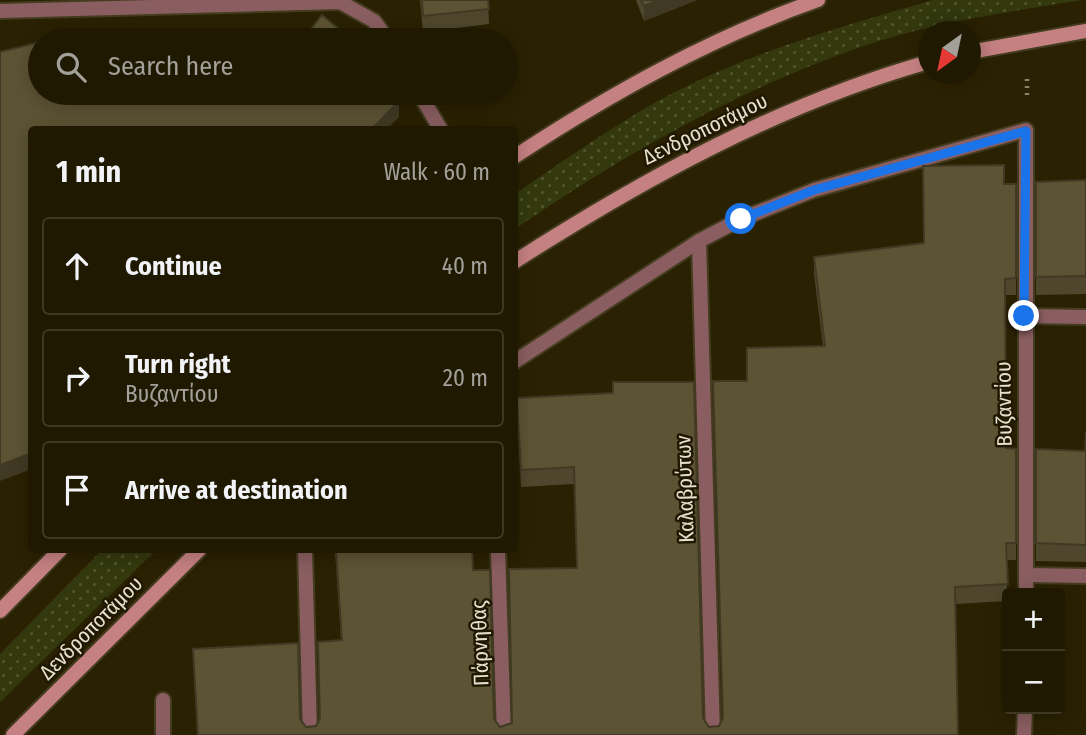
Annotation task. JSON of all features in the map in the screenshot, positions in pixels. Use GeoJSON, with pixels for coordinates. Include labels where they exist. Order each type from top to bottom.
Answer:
{"type":"FeatureCollection","features":[{"type":"Feature","properties":{"kind":"main road"},"geometry":{"type":"LineString","coordinates":[[518,155],[668,65],[726,36],[818,0]]}},
{"type":"Feature","properties":{"kind":"main road"},"geometry":{"type":"LineString","coordinates":[[981,50],[1086,32]]}},
{"type":"Feature","properties":{"kind":"main road","name":"Δενδροποτάμου"},"geometry":{"type":"LineString","coordinates":[[518,260],[633,188],[702,150],[843,89],[918,65]]}},
{"type":"Feature","properties":{"kind":"main road"},"geometry":{"type":"LineString","coordinates":[[0,611],[57,553]]}},
{"type":"Feature","properties":{"kind":"main road","name":"Δενδροποτάμου"},"geometry":{"type":"LineString","coordinates":[[13,735],[196,553]]}},
{"type":"Feature","properties":{"kind":"street"},"geometry":{"type":"LineString","coordinates":[[0,10],[340,2],[374,21],[379,28]]}},
{"type":"Feature","properties":{"kind":"street"},"geometry":{"type":"LineString","coordinates":[[426,105],[439,126]]}},
{"type":"Feature","properties":{"kind":"street"},"geometry":{"type":"LineString","coordinates":[[518,359],[699,242],[741,219],[814,190],[1026,131]]}},
{"type":"Feature","properties":{"kind":"street","name":"Βυζαντίου"},"geometry":{"type":"LineString","coordinates":[[1026,131],[1024,316],[1026,588]]}},
{"type":"Feature","properties":{"kind":"street","name":"Καλαβρύτων"},"geometry":{"type":"LineString","coordinates":[[699,242],[713,735]]}},
{"type":"Feature","properties":{"kind":"street"},"geometry":{"type":"LineString","coordinates":[[1024,316],[1086,317]]}},
{"type":"Feature","properties":{"kind":"street"},"geometry":{"type":"LineString","coordinates":[[305,553],[310,735]]}},
{"type":"Feature","properties":{"kind":"street","name":"Πάρνηθας"},"geometry":{"type":"LineString","coordinates":[[498,553],[504,735]]}},
{"type":"Feature","properties":{"kind":"street"},"geometry":{"type":"LineString","coordinates":[[1027,575],[1086,576]]}},
{"type":"Feature","properties":{"kind":"street"},"geometry":{"type":"LineString","coordinates":[[163,701],[163,735]]}},
{"type":"Feature","properties":{"kind":"street"},"geometry":{"type":"LineString","coordinates":[[1024,714],[1024,735]]}},
{"type":"Feature","properties":{"kind":"path"},"geometry":{"type":"LineString","coordinates":[[1026,131],[1028,40]]}},
{"type":"Feature","properties":{"kind":"green space"},"geometry":{"type":"Polygon","coordinates":[[[934,0],[1082,0],[959,21],[918,21],[918,31],[885,39],[812,65],[680,127],[596,176],[518,227],[518,192],[644,109],[713,74],[786,46],[934,0]]]}},
{"type":"Feature","properties":{"kind":"green space"},"geometry":{"type":"Polygon","coordinates":[[[99,553],[153,553],[0,702],[0,654],[99,553]]]}},
{"type":"Feature","properties":{"kind":"building"},"geometry":{"type":"Polygon","coordinates":[[[422,0],[488,0],[489,9],[423,16],[422,0]]]}},
{"type":"Feature","properties":{"kind":"building"},"geometry":{"type":"Polygon","coordinates":[[[641,0],[658,0],[644,6],[641,0]]]}},
{"type":"Feature","properties":{"kind":"building"},"geometry":{"type":"Polygon","coordinates":[[[322,15],[338,28],[312,28],[322,15]]]}},
{"type":"Feature","properties":{"kind":"building"},"geometry":{"type":"Polygon","coordinates":[[[28,45],[28,105],[395,105],[375,126],[28,126],[28,454],[0,465],[0,52],[28,45]]]}},
{"type":"Feature","properties":{"kind":"building"},"geometry":{"type":"Polygon","coordinates":[[[1004,165],[1004,184],[1016,184],[1016,278],[1005,279],[1006,448],[1016,449],[1016,543],[1006,543],[1008,584],[955,587],[958,735],[198,735],[193,649],[298,643],[300,719],[306,727],[316,726],[320,718],[318,642],[342,640],[336,553],[472,553],[473,570],[490,570],[494,719],[500,727],[512,723],[509,569],[577,568],[574,467],[521,470],[518,398],[613,393],[613,382],[694,382],[703,718],[709,727],[719,726],[723,718],[713,381],[747,381],[747,348],[825,346],[814,257],[924,243],[923,166],[1004,165]]]}},
{"type":"Feature","properties":{"kind":"building"},"geometry":{"type":"Polygon","coordinates":[[[1086,180],[1086,276],[1036,277],[1036,182],[1086,180]]]}},
{"type":"Feature","properties":{"kind":"building"},"geometry":{"type":"Polygon","coordinates":[[[1086,432],[1086,545],[1036,543],[1036,449],[1085,451],[1086,432]]]}},
{"type":"Feature","properties":{"kind":"route"},"geometry":{"type":"LineString","coordinates":[[741,219],[814,190],[1026,131],[1024,316]]}}]}
